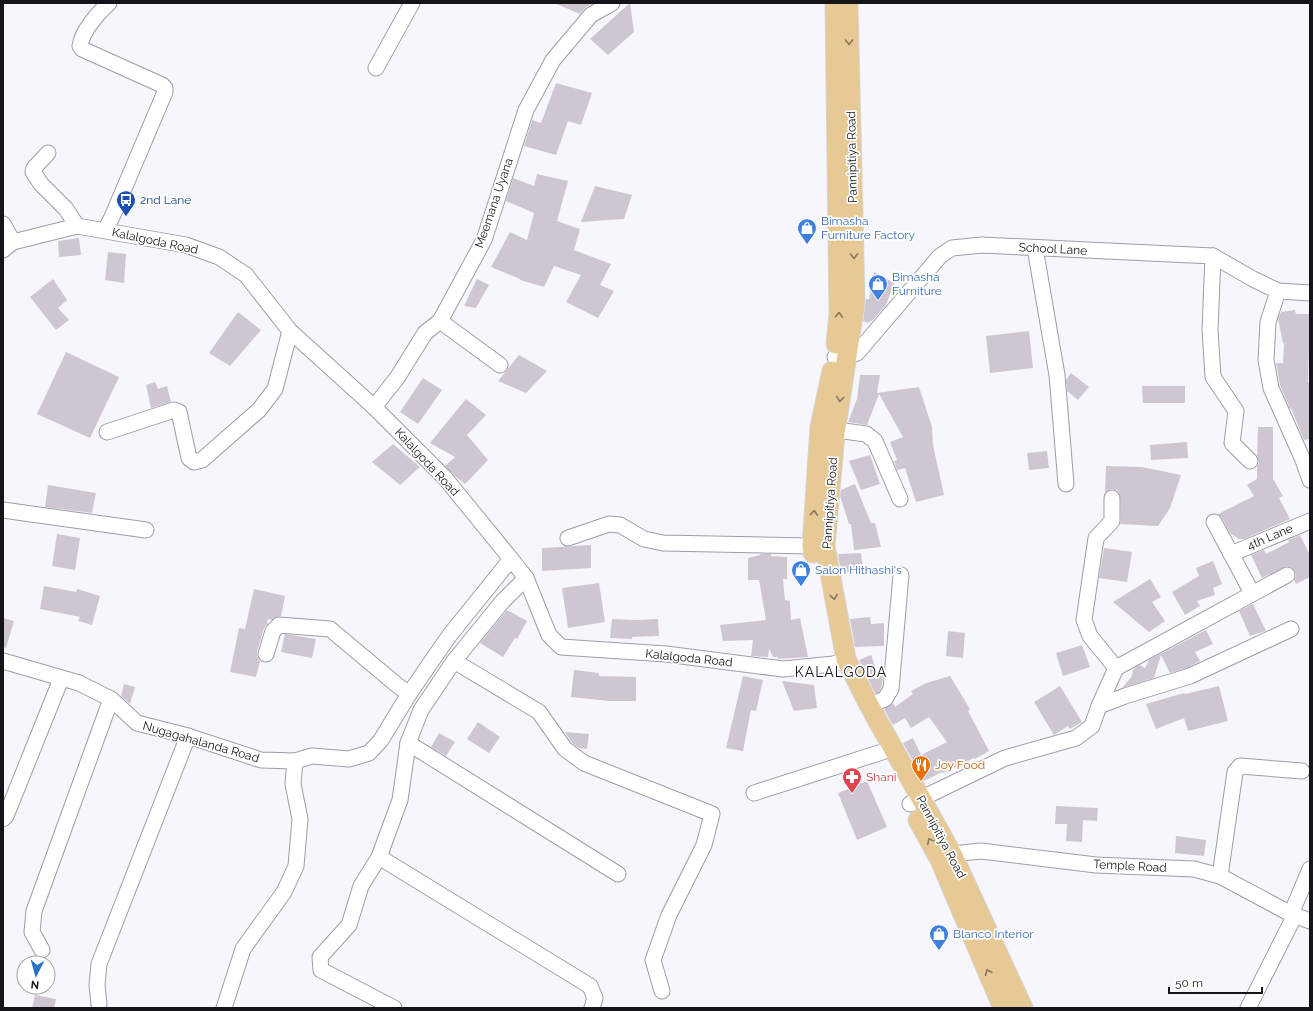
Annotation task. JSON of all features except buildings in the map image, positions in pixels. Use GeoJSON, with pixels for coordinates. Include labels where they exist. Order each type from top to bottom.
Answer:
{"type":"FeatureCollection","features":[{"type":"Feature","properties":{"kind":"main road","name":"Pannipitiya Road"},"geometry":{"type":"LineString","coordinates":[[835,3],[840,357],[825,546],[840,662],[869,705],[915,801],[946,857],[1023,1008]]}},
{"type":"Feature","properties":{"kind":"main road","name":"Pannipitiya Road"},"geometry":{"type":"LineString","coordinates":[[848,3],[855,303],[820,427],[812,546],[840,662],[882,752],[915,801]]}},
{"type":"Feature","properties":{"kind":"main road","name":"Pannipitiya Road"},"geometry":{"type":"LineString","coordinates":[[946,857],[1004,1008]]}},
{"type":"Feature","properties":{"kind":"street"},"geometry":{"type":"LineString","coordinates":[[105,230],[162,99],[165,88],[162,85],[82,49],[80,46],[80,40],[97,15],[109,3]]}},
{"type":"Feature","properties":{"kind":"street"},"geometry":{"type":"LineString","coordinates":[[376,68],[412,3]]}},
{"type":"Feature","properties":{"kind":"street","name":"Meemana Uyana"},"geometry":{"type":"LineString","coordinates":[[374,407],[397,378],[425,333],[440,321],[484,240],[526,110],[553,60],[591,15],[612,3]]}},
{"type":"Feature","properties":{"kind":"street"},"geometry":{"type":"LineString","coordinates":[[48,153],[32,172],[41,184],[66,209],[77,226]]}},
{"type":"Feature","properties":{"kind":"street"},"geometry":{"type":"LineString","coordinates":[[3,224],[8,246]]}},
{"type":"Feature","properties":{"kind":"street","name":"Kalalgoda Road"},"geometry":{"type":"LineString","coordinates":[[8,246],[77,226],[186,245],[219,257],[246,275],[290,331],[374,407],[445,478],[526,578],[549,635],[561,647],[666,654],[783,669],[840,662]]}},
{"type":"Feature","properties":{"kind":"street","name":"School Lane"},"geometry":{"type":"LineString","coordinates":[[840,357],[857,353],[940,256],[952,248],[982,245],[1213,256],[1278,291],[1310,293]]}},
{"type":"Feature","properties":{"kind":"street"},"geometry":{"type":"LineString","coordinates":[[1035,248],[1057,375],[1066,484]]}},
{"type":"Feature","properties":{"kind":"street"},"geometry":{"type":"LineString","coordinates":[[1213,256],[1210,330],[1214,377],[1236,411],[1232,443],[1250,461]]}},
{"type":"Feature","properties":{"kind":"street"},"geometry":{"type":"LineString","coordinates":[[1278,291],[1268,322],[1266,360],[1271,388],[1303,460],[1310,480]]}},
{"type":"Feature","properties":{"kind":"street"},"geometry":{"type":"LineString","coordinates":[[440,321],[500,365]]}},
{"type":"Feature","properties":{"kind":"street"},"geometry":{"type":"LineString","coordinates":[[107,432],[174,410],[179,412],[189,458],[194,462],[202,460],[259,410],[275,389],[290,331]]}},
{"type":"Feature","properties":{"kind":"street"},"geometry":{"type":"LineString","coordinates":[[835,433],[844,431],[866,434],[875,440],[900,499]]}},
{"type":"Feature","properties":{"kind":"street"},"geometry":{"type":"LineString","coordinates":[[1112,498],[1112,522],[1096,538],[1084,620],[1090,636],[1116,668]]}},
{"type":"Feature","properties":{"kind":"street"},"geometry":{"type":"LineString","coordinates":[[3,510],[146,530]]}},
{"type":"Feature","properties":{"kind":"street","name":"4th Lane"},"geometry":{"type":"LineString","coordinates":[[1231,554],[1310,520]]}},
{"type":"Feature","properties":{"kind":"street"},"geometry":{"type":"LineString","coordinates":[[1214,522],[1252,593]]}},
{"type":"Feature","properties":{"kind":"street"},"geometry":{"type":"LineString","coordinates":[[568,538],[609,524],[620,525],[644,539],[663,542],[812,546]]}},
{"type":"Feature","properties":{"kind":"street","name":"Nugagahalanda Road"},"geometry":{"type":"LineString","coordinates":[[3,661],[78,683],[111,699],[137,723],[188,736],[261,760],[295,761],[312,756],[349,759],[369,753],[381,740],[409,694],[449,636],[511,559]]}},
{"type":"Feature","properties":{"kind":"street"},"geometry":{"type":"LineString","coordinates":[[869,705],[885,699],[890,689],[901,575]]}},
{"type":"Feature","properties":{"kind":"street"},"geometry":{"type":"LineString","coordinates":[[915,801],[1005,758],[1076,738],[1092,726],[1116,668],[1287,575]]}},
{"type":"Feature","properties":{"kind":"street"},"geometry":{"type":"LineString","coordinates":[[394,1008],[321,970],[320,957],[349,926],[361,886],[379,857],[400,800],[408,743],[421,710],[454,661],[502,602],[526,578]]}},
{"type":"Feature","properties":{"kind":"street"},"geometry":{"type":"LineString","coordinates":[[266,654],[273,631],[279,625],[330,629],[409,694]]}},
{"type":"Feature","properties":{"kind":"street"},"geometry":{"type":"LineString","coordinates":[[1099,706],[1125,696],[1190,676],[1291,629]]}},
{"type":"Feature","properties":{"kind":"street"},"geometry":{"type":"LineString","coordinates":[[454,661],[539,712],[565,749],[584,763],[712,814],[704,845],[669,915],[652,960],[662,991]]}},
{"type":"Feature","properties":{"kind":"street"},"geometry":{"type":"LineString","coordinates":[[3,819],[6,816],[61,679]]}},
{"type":"Feature","properties":{"kind":"street"},"geometry":{"type":"LineString","coordinates":[[42,950],[32,932],[34,911],[111,699]]}},
{"type":"Feature","properties":{"kind":"street"},"geometry":{"type":"LineString","coordinates":[[99,1004],[97,985],[99,964],[188,736]]}},
{"type":"Feature","properties":{"kind":"street"},"geometry":{"type":"LineString","coordinates":[[408,743],[618,874]]}},
{"type":"Feature","properties":{"kind":"street"},"geometry":{"type":"LineString","coordinates":[[754,793],[882,752]]}},
{"type":"Feature","properties":{"kind":"street"},"geometry":{"type":"LineString","coordinates":[[224,1008],[243,949],[284,892],[296,866],[300,819],[293,784],[295,761]]}},
{"type":"Feature","properties":{"kind":"street"},"geometry":{"type":"LineString","coordinates":[[1220,876],[1235,772],[1240,766],[1302,772]]}},
{"type":"Feature","properties":{"kind":"street","name":"Temple Road"},"geometry":{"type":"LineString","coordinates":[[946,857],[981,852],[1096,865],[1194,869],[1220,876],[1293,915],[1310,921]]}},
{"type":"Feature","properties":{"kind":"street"},"geometry":{"type":"LineString","coordinates":[[379,857],[590,986],[595,998],[592,1008]]}},
{"type":"Feature","properties":{"kind":"street"},"geometry":{"type":"LineString","coordinates":[[1248,1008],[1293,915],[1310,869]]}},
{"type":"Feature","properties":{"kind":"place","name":"2nd Lane"},"geometry":{"type":"Point","coordinates":[126,217]}},
{"type":"Feature","properties":{"kind":"place","name":"Bimasha Furniture Factory"},"geometry":{"type":"Point","coordinates":[807,245]}},
{"type":"Feature","properties":{"kind":"place","name":"Bimasha Furniture"},"geometry":{"type":"Point","coordinates":[878,301]}},
{"type":"Feature","properties":{"kind":"place","name":"Salon Hithashi's"},"geometry":{"type":"Point","coordinates":[801,587]}},
{"type":"Feature","properties":{"kind":"place","name":"Joy Food"},"geometry":{"type":"Point","coordinates":[921,782]}},
{"type":"Feature","properties":{"kind":"place","name":"Shani"},"geometry":{"type":"Point","coordinates":[852,794]}},
{"type":"Feature","properties":{"kind":"place","name":"Blanco Interior"},"geometry":{"type":"Point","coordinates":[939,951]}},
{"type":"Feature","properties":{"kind":"district","name":"KALALGODA"},"geometry":{"type":"Point","coordinates":[841,672]}}]}
